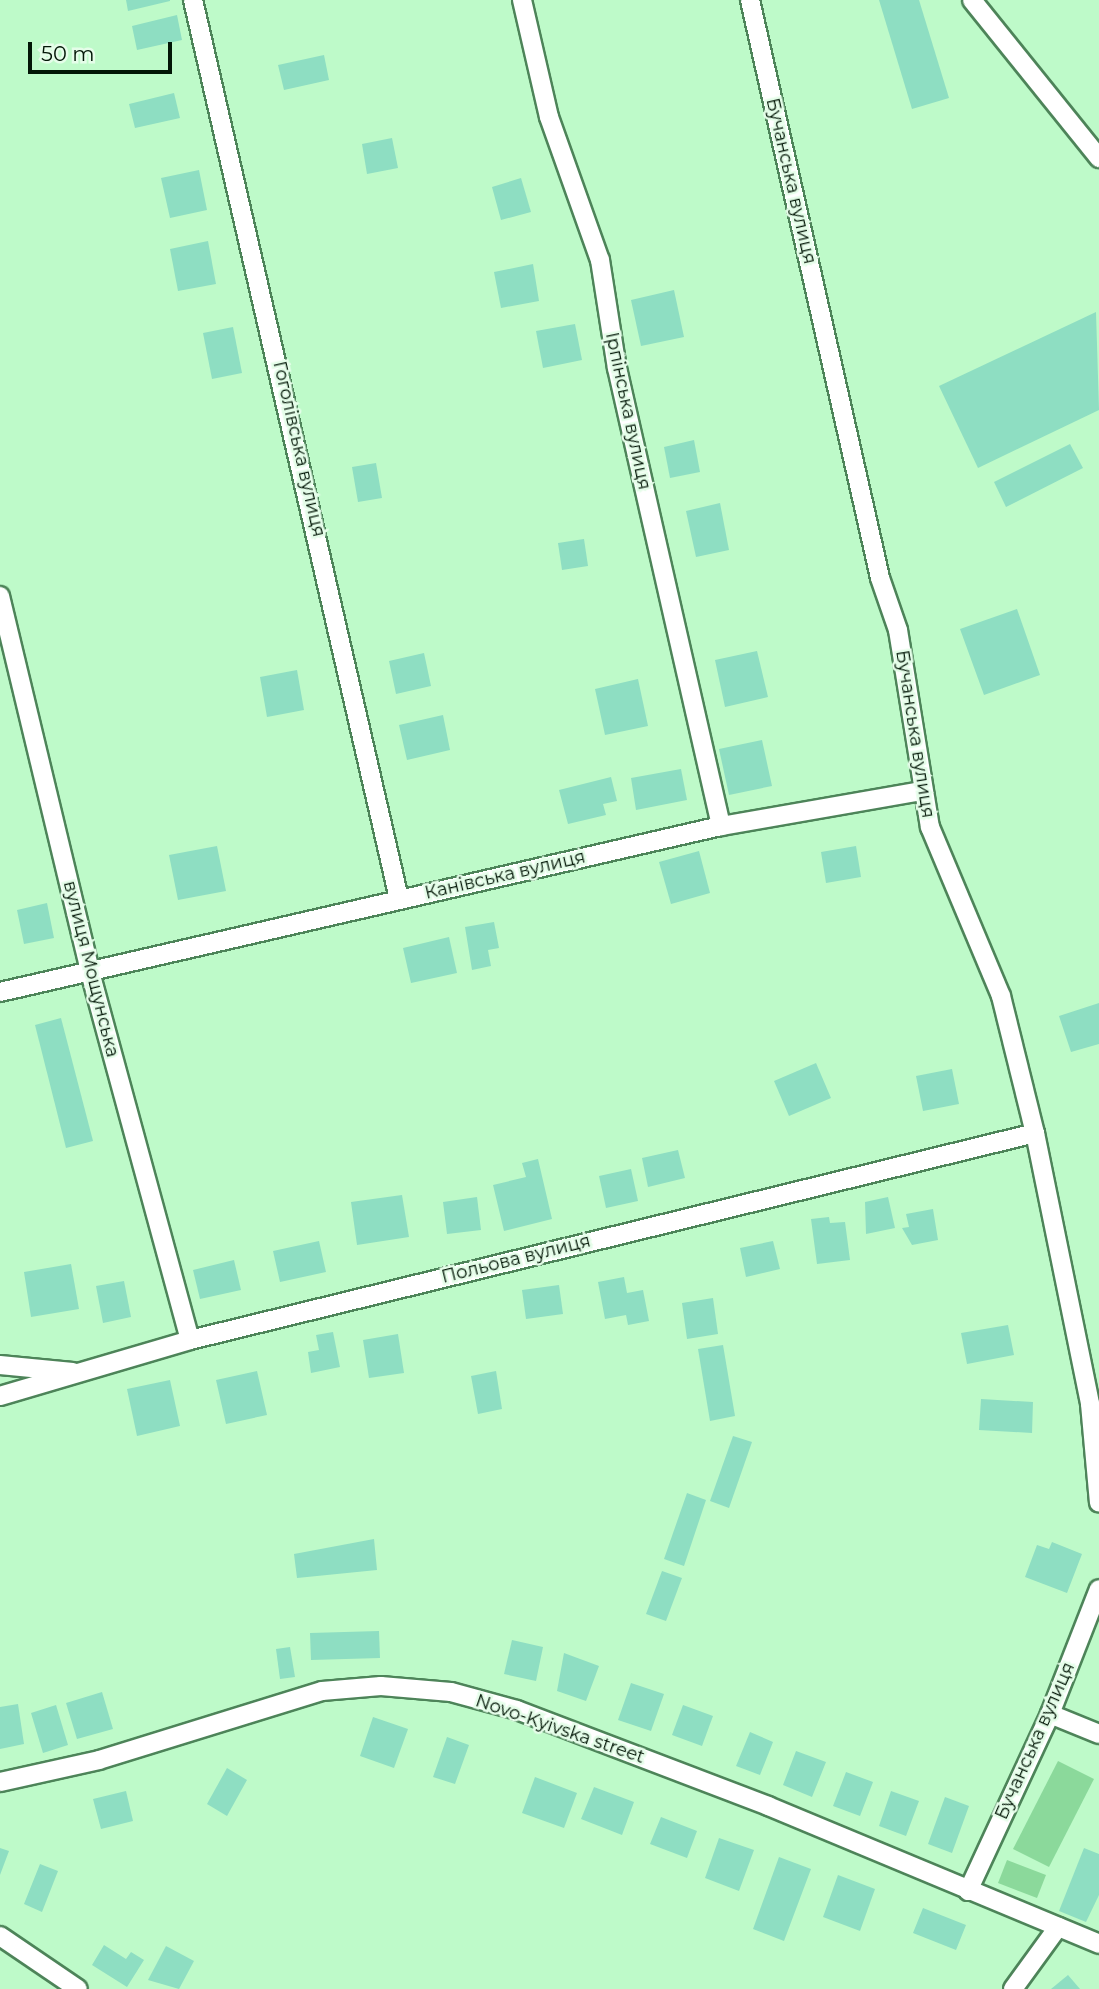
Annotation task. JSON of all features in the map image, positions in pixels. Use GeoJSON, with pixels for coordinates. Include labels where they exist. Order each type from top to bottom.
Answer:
{"type":"FeatureCollection","features":[{"type":"Feature","properties":{"kind":"street","name":"Гоголівська вулиця"},"geometry":{"type":"LineString","coordinates":[[193,0],[399,899]]}},
{"type":"Feature","properties":{"kind":"street","name":"Ірпінська вулиця"},"geometry":{"type":"LineString","coordinates":[[522,0],[549,117],[600,260],[617,368],[721,826]]}},
{"type":"Feature","properties":{"kind":"street","name":"Бучанська вулиця"},"geometry":{"type":"LineString","coordinates":[[750,0],[880,578],[898,629],[922,791],[930,827],[1001,996],[1035,1133],[1090,1404],[1099,1503]]}},
{"type":"Feature","properties":{"kind":"street"},"geometry":{"type":"LineString","coordinates":[[972,0],[1099,158]]}},
{"type":"Feature","properties":{"kind":"street","name":"вулиця Мощунська"},"geometry":{"type":"LineString","coordinates":[[0,596],[90,972],[190,1340]]}},
{"type":"Feature","properties":{"kind":"street","name":"Канівська вулиця"},"geometry":{"type":"LineString","coordinates":[[0,992],[721,826],[922,791]]}},
{"type":"Feature","properties":{"kind":"street","name":"Польова вулиця"},"geometry":{"type":"LineString","coordinates":[[0,1396],[190,1340],[1035,1133]]}},
{"type":"Feature","properties":{"kind":"street"},"geometry":{"type":"LineString","coordinates":[[0,1365],[83,1373]]}},
{"type":"Feature","properties":{"kind":"street","name":"Бучанська вулиця"},"geometry":{"type":"LineString","coordinates":[[968,1891],[1050,1714],[1099,1589]]}},
{"type":"Feature","properties":{"kind":"street","name":"Novo-Kyivska street"},"geometry":{"type":"LineString","coordinates":[[0,1782],[99,1760],[322,1691],[381,1686],[450,1692],[517,1710],[768,1806],[1099,1944]]}},
{"type":"Feature","properties":{"kind":"street"},"geometry":{"type":"LineString","coordinates":[[1050,1714],[1099,1734]]}},
{"type":"Feature","properties":{"kind":"street"},"geometry":{"type":"LineString","coordinates":[[1013,1989],[1058,1927]]}},
{"type":"Feature","properties":{"kind":"street"},"geometry":{"type":"LineString","coordinates":[[0,1936],[78,1989]]}},
{"type":"Feature","properties":{"kind":"green space"},"geometry":{"type":"Polygon","coordinates":[[[1058,1761],[1094,1779],[1049,1867],[1013,1849],[1058,1761]]]}},
{"type":"Feature","properties":{"kind":"green space"},"geometry":{"type":"Polygon","coordinates":[[[1007,1860],[1046,1875],[1037,1898],[998,1883],[1007,1860]]]}},
{"type":"Feature","properties":{"kind":"building"},"geometry":{"type":"Polygon","coordinates":[[[126,0],[170,0],[170,1],[128,11],[126,0]]]}},
{"type":"Feature","properties":{"kind":"building"},"geometry":{"type":"Polygon","coordinates":[[[879,0],[919,0],[949,98],[912,109],[879,0]]]}},
{"type":"Feature","properties":{"kind":"building"},"geometry":{"type":"Polygon","coordinates":[[[177,15],[182,40],[137,50],[132,26],[177,15]]]}},
{"type":"Feature","properties":{"kind":"building"},"geometry":{"type":"Polygon","coordinates":[[[324,55],[329,80],[284,90],[278,65],[324,55]]]}},
{"type":"Feature","properties":{"kind":"building"},"geometry":{"type":"Polygon","coordinates":[[[174,93],[180,118],[135,128],[129,104],[174,93]]]}},
{"type":"Feature","properties":{"kind":"building"},"geometry":{"type":"Polygon","coordinates":[[[392,138],[398,168],[367,174],[362,144],[392,138]]]}},
{"type":"Feature","properties":{"kind":"building"},"geometry":{"type":"Polygon","coordinates":[[[199,170],[207,210],[170,218],[161,178],[199,170]]]}},
{"type":"Feature","properties":{"kind":"building"},"geometry":{"type":"Polygon","coordinates":[[[521,178],[531,212],[501,220],[492,187],[521,178]]]}},
{"type":"Feature","properties":{"kind":"building"},"geometry":{"type":"Polygon","coordinates":[[[208,241],[216,284],[178,291],[170,249],[208,241]]]}},
{"type":"Feature","properties":{"kind":"building"},"geometry":{"type":"Polygon","coordinates":[[[533,264],[539,301],[501,308],[494,272],[533,264]]]}},
{"type":"Feature","properties":{"kind":"building"},"geometry":{"type":"Polygon","coordinates":[[[674,290],[684,337],[641,346],[631,300],[674,290]]]}},
{"type":"Feature","properties":{"kind":"building"},"geometry":{"type":"Polygon","coordinates":[[[1096,312],[1099,410],[978,468],[939,386],[1096,312]]]}},
{"type":"Feature","properties":{"kind":"building"},"geometry":{"type":"Polygon","coordinates":[[[575,324],[582,360],[543,368],[536,331],[575,324]]]}},
{"type":"Feature","properties":{"kind":"building"},"geometry":{"type":"Polygon","coordinates":[[[233,327],[242,373],[212,379],[203,333],[233,327]]]}},
{"type":"Feature","properties":{"kind":"building"},"geometry":{"type":"Polygon","coordinates":[[[694,440],[700,472],[670,478],[664,447],[694,440]]]}},
{"type":"Feature","properties":{"kind":"building"},"geometry":{"type":"Polygon","coordinates":[[[1070,444],[1083,468],[1006,507],[994,482],[1070,444]]]}},
{"type":"Feature","properties":{"kind":"building"},"geometry":{"type":"Polygon","coordinates":[[[376,463],[382,498],[358,502],[352,467],[376,463]]]}},
{"type":"Feature","properties":{"kind":"building"},"geometry":{"type":"Polygon","coordinates":[[[720,503],[729,550],[696,557],[686,511],[720,503]]]}},
{"type":"Feature","properties":{"kind":"building"},"geometry":{"type":"Polygon","coordinates":[[[584,539],[588,566],[562,570],[558,543],[584,539]]]}},
{"type":"Feature","properties":{"kind":"building"},"geometry":{"type":"Polygon","coordinates":[[[1017,609],[1040,675],[984,695],[960,629],[1017,609]]]}},
{"type":"Feature","properties":{"kind":"building"},"geometry":{"type":"Polygon","coordinates":[[[757,651],[768,697],[725,707],[715,660],[757,651]]]}},
{"type":"Feature","properties":{"kind":"building"},"geometry":{"type":"Polygon","coordinates":[[[424,653],[431,686],[396,694],[389,661],[424,653]]]}},
{"type":"Feature","properties":{"kind":"building"},"geometry":{"type":"Polygon","coordinates":[[[297,670],[304,710],[267,717],[260,677],[297,670]]]}},
{"type":"Feature","properties":{"kind":"building"},"geometry":{"type":"Polygon","coordinates":[[[638,679],[648,726],[605,735],[595,689],[638,679]]]}},
{"type":"Feature","properties":{"kind":"building"},"geometry":{"type":"Polygon","coordinates":[[[443,715],[450,750],[407,760],[399,725],[443,715]]]}},
{"type":"Feature","properties":{"kind":"building"},"geometry":{"type":"Polygon","coordinates":[[[762,740],[772,786],[729,795],[719,749],[762,740]]]}},
{"type":"Feature","properties":{"kind":"building"},"geometry":{"type":"Polygon","coordinates":[[[681,769],[687,800],[636,810],[631,778],[681,769]]]}},
{"type":"Feature","properties":{"kind":"building"},"geometry":{"type":"Polygon","coordinates":[[[611,777],[617,801],[603,804],[606,815],[568,824],[559,790],[611,777]]]}},
{"type":"Feature","properties":{"kind":"building"},"geometry":{"type":"Polygon","coordinates":[[[217,846],[226,891],[178,900],[169,855],[217,846]]]}},
{"type":"Feature","properties":{"kind":"building"},"geometry":{"type":"Polygon","coordinates":[[[856,846],[861,877],[826,883],[821,852],[856,846]]]}},
{"type":"Feature","properties":{"kind":"building"},"geometry":{"type":"Polygon","coordinates":[[[699,851],[710,893],[671,904],[659,862],[699,851]]]}},
{"type":"Feature","properties":{"kind":"building"},"geometry":{"type":"Polygon","coordinates":[[[47,903],[54,938],[24,944],[17,910],[47,903]]]}},
{"type":"Feature","properties":{"kind":"building"},"geometry":{"type":"Polygon","coordinates":[[[494,922],[499,948],[488,950],[491,966],[472,970],[465,927],[494,922]]]}},
{"type":"Feature","properties":{"kind":"building"},"geometry":{"type":"Polygon","coordinates":[[[449,937],[457,973],[411,983],[403,948],[449,937]]]}},
{"type":"Feature","properties":{"kind":"building"},"geometry":{"type":"Polygon","coordinates":[[[1099,1003],[1099,1044],[1071,1052],[1059,1016],[1099,1003]]]}},
{"type":"Feature","properties":{"kind":"building"},"geometry":{"type":"Polygon","coordinates":[[[61,1018],[93,1141],[66,1148],[35,1025],[61,1018]]]}},
{"type":"Feature","properties":{"kind":"building"},"geometry":{"type":"Polygon","coordinates":[[[816,1063],[831,1098],[789,1116],[774,1081],[816,1063]]]}},
{"type":"Feature","properties":{"kind":"building"},"geometry":{"type":"Polygon","coordinates":[[[952,1069],[959,1104],[923,1111],[916,1076],[952,1069]]]}},
{"type":"Feature","properties":{"kind":"building"},"geometry":{"type":"Polygon","coordinates":[[[678,1150],[685,1178],[648,1187],[642,1158],[678,1150]]]}},
{"type":"Feature","properties":{"kind":"building"},"geometry":{"type":"Polygon","coordinates":[[[538,1159],[552,1219],[504,1231],[493,1185],[526,1177],[522,1163],[538,1159]]]}},
{"type":"Feature","properties":{"kind":"building"},"geometry":{"type":"Polygon","coordinates":[[[631,1169],[638,1201],[606,1208],[599,1176],[631,1169]]]}},
{"type":"Feature","properties":{"kind":"building"},"geometry":{"type":"Polygon","coordinates":[[[402,1195],[409,1237],[357,1245],[351,1202],[402,1195]]]}},
{"type":"Feature","properties":{"kind":"building"},"geometry":{"type":"Polygon","coordinates":[[[477,1197],[481,1230],[447,1234],[443,1202],[477,1197]]]}},
{"type":"Feature","properties":{"kind":"building"},"geometry":{"type":"Polygon","coordinates":[[[888,1197],[895,1228],[866,1234],[865,1202],[888,1197]]]}},
{"type":"Feature","properties":{"kind":"building"},"geometry":{"type":"Polygon","coordinates":[[[933,1209],[938,1240],[912,1245],[902,1228],[909,1227],[906,1214],[933,1209]]]}},
{"type":"Feature","properties":{"kind":"building"},"geometry":{"type":"Polygon","coordinates":[[[829,1217],[830,1223],[845,1222],[850,1260],[817,1264],[811,1219],[829,1217]]]}},
{"type":"Feature","properties":{"kind":"building"},"geometry":{"type":"Polygon","coordinates":[[[319,1241],[326,1272],[280,1282],[273,1251],[319,1241]]]}},
{"type":"Feature","properties":{"kind":"building"},"geometry":{"type":"Polygon","coordinates":[[[773,1241],[780,1269],[746,1277],[740,1248],[773,1241]]]}},
{"type":"Feature","properties":{"kind":"building"},"geometry":{"type":"Polygon","coordinates":[[[234,1260],[241,1290],[200,1299],[193,1270],[234,1260]]]}},
{"type":"Feature","properties":{"kind":"building"},"geometry":{"type":"Polygon","coordinates":[[[71,1264],[79,1309],[31,1317],[24,1272],[71,1264]]]}},
{"type":"Feature","properties":{"kind":"building"},"geometry":{"type":"Polygon","coordinates":[[[624,1277],[627,1293],[643,1290],[649,1321],[628,1325],[626,1315],[605,1319],[598,1282],[624,1277]]]}},
{"type":"Feature","properties":{"kind":"building"},"geometry":{"type":"Polygon","coordinates":[[[124,1281],[131,1317],[103,1323],[96,1286],[124,1281]]]}},
{"type":"Feature","properties":{"kind":"building"},"geometry":{"type":"Polygon","coordinates":[[[559,1285],[563,1314],[526,1319],[522,1290],[559,1285]]]}},
{"type":"Feature","properties":{"kind":"building"},"geometry":{"type":"Polygon","coordinates":[[[713,1298],[718,1334],[687,1339],[682,1303],[713,1298]]]}},
{"type":"Feature","properties":{"kind":"building"},"geometry":{"type":"Polygon","coordinates":[[[1008,1325],[1014,1355],[967,1364],[961,1333],[1008,1325]]]}},
{"type":"Feature","properties":{"kind":"building"},"geometry":{"type":"Polygon","coordinates":[[[333,1332],[340,1367],[311,1373],[308,1352],[319,1350],[316,1335],[333,1332]]]}},
{"type":"Feature","properties":{"kind":"building"},"geometry":{"type":"Polygon","coordinates":[[[398,1334],[404,1373],[369,1378],[363,1340],[398,1334]]]}},
{"type":"Feature","properties":{"kind":"building"},"geometry":{"type":"Polygon","coordinates":[[[723,1345],[735,1416],[710,1421],[698,1349],[723,1345]]]}},
{"type":"Feature","properties":{"kind":"building"},"geometry":{"type":"Polygon","coordinates":[[[257,1371],[267,1415],[226,1424],[216,1380],[257,1371]]]}},
{"type":"Feature","properties":{"kind":"building"},"geometry":{"type":"Polygon","coordinates":[[[496,1371],[502,1409],[478,1414],[471,1376],[496,1371]]]}},
{"type":"Feature","properties":{"kind":"building"},"geometry":{"type":"Polygon","coordinates":[[[170,1380],[180,1426],[137,1436],[127,1389],[170,1380]]]}},
{"type":"Feature","properties":{"kind":"building"},"geometry":{"type":"Polygon","coordinates":[[[981,1399],[1033,1402],[1032,1433],[979,1430],[981,1399]]]}},
{"type":"Feature","properties":{"kind":"building"},"geometry":{"type":"Polygon","coordinates":[[[733,1436],[752,1442],[729,1508],[710,1501],[733,1436]]]}},
{"type":"Feature","properties":{"kind":"building"},"geometry":{"type":"Polygon","coordinates":[[[687,1493],[706,1500],[684,1566],[664,1559],[687,1493]]]}},
{"type":"Feature","properties":{"kind":"building"},"geometry":{"type":"Polygon","coordinates":[[[374,1539],[377,1570],[297,1578],[294,1554],[374,1539]]]}},
{"type":"Feature","properties":{"kind":"building"},"geometry":{"type":"Polygon","coordinates":[[[1052,1542],[1082,1554],[1067,1593],[1025,1577],[1037,1545],[1049,1549],[1052,1542]]]}},
{"type":"Feature","properties":{"kind":"building"},"geometry":{"type":"Polygon","coordinates":[[[662,1571],[682,1578],[666,1621],[646,1614],[662,1571]]]}},
{"type":"Feature","properties":{"kind":"building"},"geometry":{"type":"Polygon","coordinates":[[[379,1631],[380,1658],[311,1660],[310,1633],[379,1631]]]}},
{"type":"Feature","properties":{"kind":"building"},"geometry":{"type":"Polygon","coordinates":[[[512,1640],[543,1647],[536,1681],[504,1674],[512,1640]]]}},
{"type":"Feature","properties":{"kind":"building"},"geometry":{"type":"Polygon","coordinates":[[[290,1647],[295,1677],[280,1679],[276,1649],[290,1647]]]}},
{"type":"Feature","properties":{"kind":"building"},"geometry":{"type":"Polygon","coordinates":[[[564,1653],[599,1666],[586,1701],[557,1691],[564,1653]]]}},
{"type":"Feature","properties":{"kind":"building"},"geometry":{"type":"Polygon","coordinates":[[[631,1683],[664,1694],[651,1731],[618,1720],[631,1683]]]}},
{"type":"Feature","properties":{"kind":"building"},"geometry":{"type":"Polygon","coordinates":[[[102,1692],[113,1729],[77,1739],[66,1703],[102,1692]]]}},
{"type":"Feature","properties":{"kind":"building"},"geometry":{"type":"Polygon","coordinates":[[[18,1704],[24,1744],[0,1749],[0,1707],[18,1704]]]}},
{"type":"Feature","properties":{"kind":"building"},"geometry":{"type":"Polygon","coordinates":[[[56,1705],[68,1745],[43,1753],[31,1713],[56,1705]]]}},
{"type":"Feature","properties":{"kind":"building"},"geometry":{"type":"Polygon","coordinates":[[[683,1705],[713,1716],[702,1746],[672,1735],[683,1705]]]}},
{"type":"Feature","properties":{"kind":"building"},"geometry":{"type":"Polygon","coordinates":[[[373,1717],[408,1729],[394,1768],[360,1756],[373,1717]]]}},
{"type":"Feature","properties":{"kind":"building"},"geometry":{"type":"Polygon","coordinates":[[[750,1732],[773,1742],[760,1775],[736,1766],[750,1732]]]}},
{"type":"Feature","properties":{"kind":"building"},"geometry":{"type":"Polygon","coordinates":[[[447,1737],[469,1745],[455,1784],[433,1777],[447,1737]]]}},
{"type":"Feature","properties":{"kind":"building"},"geometry":{"type":"Polygon","coordinates":[[[796,1751],[826,1762],[812,1797],[783,1785],[796,1751]]]}},
{"type":"Feature","properties":{"kind":"building"},"geometry":{"type":"Polygon","coordinates":[[[227,1768],[247,1780],[227,1816],[207,1804],[227,1768]]]}},
{"type":"Feature","properties":{"kind":"building"},"geometry":{"type":"Polygon","coordinates":[[[846,1772],[873,1782],[860,1816],[833,1806],[846,1772]]]}},
{"type":"Feature","properties":{"kind":"building"},"geometry":{"type":"Polygon","coordinates":[[[535,1777],[577,1793],[564,1828],[522,1813],[535,1777]]]}},
{"type":"Feature","properties":{"kind":"building"},"geometry":{"type":"Polygon","coordinates":[[[594,1787],[634,1802],[622,1835],[581,1819],[594,1787]]]}},
{"type":"Feature","properties":{"kind":"building"},"geometry":{"type":"Polygon","coordinates":[[[126,1791],[133,1821],[101,1829],[93,1799],[126,1791]]]}},
{"type":"Feature","properties":{"kind":"building"},"geometry":{"type":"Polygon","coordinates":[[[891,1791],[919,1801],[906,1836],[879,1826],[891,1791]]]}},
{"type":"Feature","properties":{"kind":"building"},"geometry":{"type":"Polygon","coordinates":[[[945,1797],[969,1806],[952,1853],[928,1844],[945,1797]]]}},
{"type":"Feature","properties":{"kind":"building"},"geometry":{"type":"Polygon","coordinates":[[[661,1817],[697,1831],[687,1858],[650,1844],[661,1817]]]}},
{"type":"Feature","properties":{"kind":"building"},"geometry":{"type":"Polygon","coordinates":[[[719,1838],[754,1850],[739,1891],[705,1878],[719,1838]]]}},
{"type":"Feature","properties":{"kind":"building"},"geometry":{"type":"Polygon","coordinates":[[[0,1848],[9,1851],[0,1875],[0,1848]]]}},
{"type":"Feature","properties":{"kind":"building"},"geometry":{"type":"Polygon","coordinates":[[[1084,1848],[1099,1854],[1099,1895],[1086,1922],[1059,1911],[1084,1848]]]}},
{"type":"Feature","properties":{"kind":"building"},"geometry":{"type":"Polygon","coordinates":[[[779,1857],[811,1869],[784,1941],[753,1929],[779,1857]]]}},
{"type":"Feature","properties":{"kind":"building"},"geometry":{"type":"Polygon","coordinates":[[[40,1864],[58,1871],[42,1912],[24,1904],[40,1864]]]}},
{"type":"Feature","properties":{"kind":"building"},"geometry":{"type":"Polygon","coordinates":[[[838,1875],[875,1889],[860,1931],[823,1917],[838,1875]]]}},
{"type":"Feature","properties":{"kind":"building"},"geometry":{"type":"Polygon","coordinates":[[[923,1908],[966,1925],[956,1950],[913,1933],[923,1908]]]}},
{"type":"Feature","properties":{"kind":"building"},"geometry":{"type":"Polygon","coordinates":[[[104,1945],[126,1959],[131,1952],[144,1960],[127,1987],[92,1965],[104,1945]]]}},
{"type":"Feature","properties":{"kind":"building"},"geometry":{"type":"Polygon","coordinates":[[[166,1946],[194,1961],[179,1989],[148,1980],[166,1946]]]}},
{"type":"Feature","properties":{"kind":"building"},"geometry":{"type":"Polygon","coordinates":[[[1068,1975],[1080,1989],[1051,1989],[1068,1975]]]}}]}
